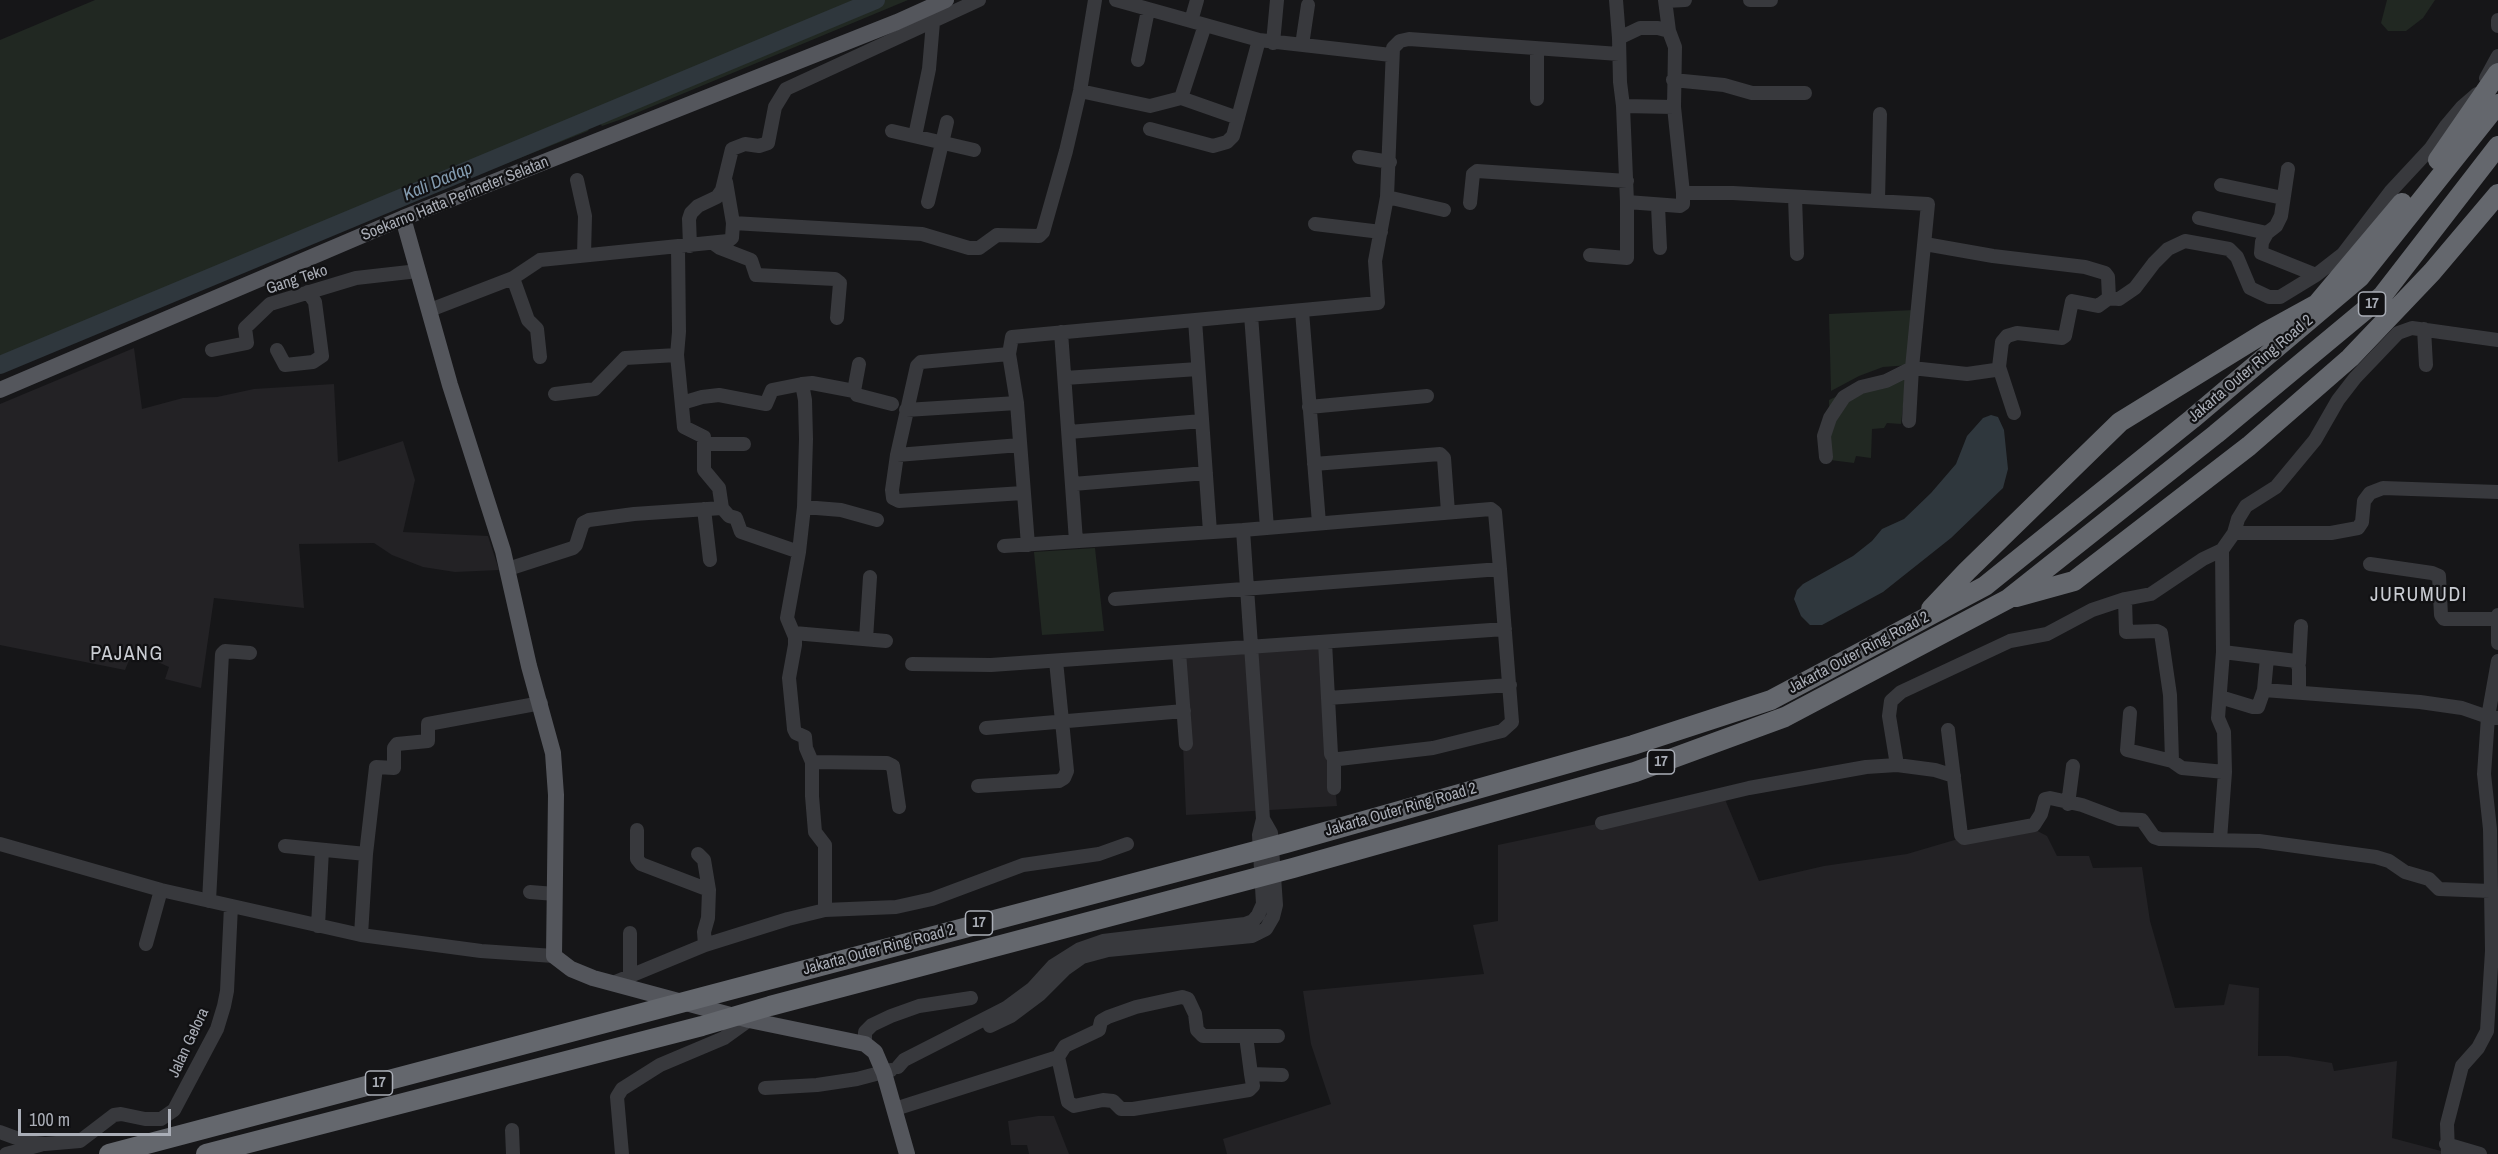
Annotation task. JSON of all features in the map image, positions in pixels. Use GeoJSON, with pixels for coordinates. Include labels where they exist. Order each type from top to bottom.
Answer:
{"type":"FeatureCollection","features":[{"type":"Feature","properties":{"kind":"highway"},"geometry":{"type":"LineString","coordinates":[[1921,620],[2120,422],[2266,332],[2317,304],[2440,157],[2498,73]]}},
{"type":"Feature","properties":{"kind":"highway","name":"Jakarta Outer Ring Road 2"},"geometry":{"type":"LineString","coordinates":[[109,1154],[1286,843],[1633,745],[1772,700],[1985,586],[2192,419],[2360,277],[2498,104]]}},
{"type":"Feature","properties":{"kind":"highway","name":"Jakarta Outer Ring Road 2"},"geometry":{"type":"LineString","coordinates":[[206,1154],[702,1026],[770,1006],[1240,883],[1635,772],[1785,717],[2008,599],[2216,434],[2382,296],[2498,146]]}},
{"type":"Feature","properties":{"kind":"highway"},"geometry":{"type":"LineString","coordinates":[[2008,599],[2074,581],[2249,446],[2350,358],[2432,272],[2498,194]]}},
{"type":"Feature","properties":{"kind":"main road","name":"Soekarno Hatta Perimeter Selatan"},"geometry":{"type":"LineString","coordinates":[[0,390],[403,218],[897,22],[946,0]]}},
{"type":"Feature","properties":{"kind":"main road"},"geometry":{"type":"LineString","coordinates":[[403,218],[450,385],[508,569],[553,753],[556,785],[554,956],[571,969],[593,978],[749,1020],[865,1044],[891,1070],[895,1109],[907,1154]]}},
{"type":"Feature","properties":{"kind":"street"},"geometry":{"type":"LineString","coordinates":[[799,552],[741,532],[736,518],[729,516],[722,508],[719,489],[704,470],[704,437],[684,427],[677,355],[684,247],[691,213],[698,206],[717,197],[726,182],[732,148],[745,144],[759,146],[768,143],[775,107],[786,89],[979,0]]}},
{"type":"Feature","properties":{"kind":"street"},"geometry":{"type":"LineString","coordinates":[[734,223],[922,234],[969,248],[979,248],[997,235],[1039,236],[1043,232],[1080,92],[1095,0]]}},
{"type":"Feature","properties":{"kind":"street"},"geometry":{"type":"LineString","coordinates":[[1116,0],[1266,41],[1391,55]]}},
{"type":"Feature","properties":{"kind":"street"},"geometry":{"type":"LineString","coordinates":[[1138,60],[1155,12],[1166,0]]}},
{"type":"Feature","properties":{"kind":"street"},"geometry":{"type":"LineString","coordinates":[[1181,99],[1198,23],[1197,0]]}},
{"type":"Feature","properties":{"kind":"street"},"geometry":{"type":"LineString","coordinates":[[1150,129],[1213,146],[1220,145],[1233,136],[1266,41],[1276,0]]}},
{"type":"Feature","properties":{"kind":"street"},"geometry":{"type":"LineString","coordinates":[[1590,255],[1627,258],[1627,181],[1616,0]]}},
{"type":"Feature","properties":{"kind":"street"},"geometry":{"type":"LineString","coordinates":[[1627,202],[1658,206],[1683,204],[1674,106],[1674,47],[1669,31],[1666,1],[1685,0]]}},
{"type":"Feature","properties":{"kind":"street"},"geometry":{"type":"LineString","coordinates":[[1750,0],[1771,0]]}},
{"type":"Feature","properties":{"kind":"street"},"geometry":{"type":"LineString","coordinates":[[1302,45],[1308,5]]}},
{"type":"Feature","properties":{"kind":"street"},"geometry":{"type":"LineString","coordinates":[[915,136],[929,69],[933,22]]}},
{"type":"Feature","properties":{"kind":"street"},"geometry":{"type":"LineString","coordinates":[[1618,38],[1640,28],[1658,28],[1669,31]]}},
{"type":"Feature","properties":{"kind":"street"},"geometry":{"type":"LineString","coordinates":[[1028,544],[1017,403],[1009,354],[1012,337],[1378,303],[1375,261],[1387,198],[1393,48],[1400,41],[1409,39],[1619,54]]}},
{"type":"Feature","properties":{"kind":"street"},"geometry":{"type":"LineString","coordinates":[[1537,49],[1537,99]]}},
{"type":"Feature","properties":{"kind":"street"},"geometry":{"type":"LineString","coordinates":[[2014,413],[1999,367],[2002,342],[2007,336],[2017,333],[2062,338],[2065,336],[2072,301],[2098,306],[2109,298],[2119,298],[2135,288],[2168,249],[2185,241],[2229,249],[2237,257],[2250,288],[2269,297],[2280,297],[2316,275],[2343,254],[2391,191],[2431,148],[2462,107],[2476,95],[2498,56]]}},
{"type":"Feature","properties":{"kind":"street"},"geometry":{"type":"LineString","coordinates":[[1673,80],[1724,85],[1752,93],[1805,93]]}},
{"type":"Feature","properties":{"kind":"street"},"geometry":{"type":"LineString","coordinates":[[1080,92],[1143,105],[1159,105],[1181,99],[1238,118]]}},
{"type":"Feature","properties":{"kind":"street"},"geometry":{"type":"LineString","coordinates":[[1623,106],[1674,106]]}},
{"type":"Feature","properties":{"kind":"street"},"geometry":{"type":"LineString","coordinates":[[1878,200],[1880,114]]}},
{"type":"Feature","properties":{"kind":"street"},"geometry":{"type":"LineString","coordinates":[[928,202],[947,122]]}},
{"type":"Feature","properties":{"kind":"street"},"geometry":{"type":"LineString","coordinates":[[892,130],[974,150]]}},
{"type":"Feature","properties":{"kind":"street"},"geometry":{"type":"LineString","coordinates":[[1359,157],[1390,162]]}},
{"type":"Feature","properties":{"kind":"street"},"geometry":{"type":"LineString","coordinates":[[2288,169],[2281,216],[2276,226],[2262,242],[2261,253],[2316,275]]}},
{"type":"Feature","properties":{"kind":"street"},"geometry":{"type":"LineString","coordinates":[[1470,203],[1473,174],[1477,171],[1627,181]]}},
{"type":"Feature","properties":{"kind":"street"},"geometry":{"type":"LineString","coordinates":[[577,180],[585,216],[584,255]]}},
{"type":"Feature","properties":{"kind":"street"},"geometry":{"type":"LineString","coordinates":[[430,310],[513,278],[540,260],[684,247],[732,238],[734,223],[726,182]]}},
{"type":"Feature","properties":{"kind":"street"},"geometry":{"type":"LineString","coordinates":[[2221,185],[2283,198]]}},
{"type":"Feature","properties":{"kind":"street"},"geometry":{"type":"LineString","coordinates":[[1683,193],[1928,204],[1909,421]]}},
{"type":"Feature","properties":{"kind":"street"},"geometry":{"type":"LineString","coordinates":[[1795,197],[1797,254]]}},
{"type":"Feature","properties":{"kind":"street"},"geometry":{"type":"LineString","coordinates":[[1387,198],[1444,210]]}},
{"type":"Feature","properties":{"kind":"street"},"geometry":{"type":"LineString","coordinates":[[1658,206],[1659,248]]}},
{"type":"Feature","properties":{"kind":"street"},"geometry":{"type":"LineString","coordinates":[[2199,218],[2268,233]]}},
{"type":"Feature","properties":{"kind":"street"},"geometry":{"type":"LineString","coordinates":[[1315,224],[1381,232]]}},
{"type":"Feature","properties":{"kind":"street"},"geometry":{"type":"LineString","coordinates":[[713,243],[720,249],[751,260],[756,275],[835,279],[840,283],[837,318]]}},
{"type":"Feature","properties":{"kind":"street"},"geometry":{"type":"LineString","coordinates":[[1925,244],[1993,256],[2085,267],[2108,276],[2109,298]]}},
{"type":"Feature","properties":{"kind":"street","name":"Gang Teko"},"geometry":{"type":"LineString","coordinates":[[212,350],[247,343],[245,328],[270,304],[356,278],[418,271]]}},
{"type":"Feature","properties":{"kind":"street"},"geometry":{"type":"LineString","coordinates":[[513,278],[528,320],[537,329],[540,357]]}},
{"type":"Feature","properties":{"kind":"street"},"geometry":{"type":"LineString","coordinates":[[277,350],[285,365],[313,362],[322,356],[315,302],[308,292]]}},
{"type":"Feature","properties":{"kind":"street"},"geometry":{"type":"LineString","coordinates":[[1302,311],[1319,523]]}},
{"type":"Feature","properties":{"kind":"street"},"geometry":{"type":"LineString","coordinates":[[1251,315],[1266,528]]}},
{"type":"Feature","properties":{"kind":"street"},"geometry":{"type":"LineString","coordinates":[[1195,320],[1210,532]]}},
{"type":"Feature","properties":{"kind":"street"},"geometry":{"type":"LineString","coordinates":[[1896,765],[1889,716],[1891,701],[1901,692],[2010,641],[2047,634],[2092,610],[2125,599],[2151,594],[2203,559],[2222,550],[2234,533],[2238,519],[2246,506],[2276,487],[2315,440],[2338,399],[2355,378],[2387,348],[2398,333],[2412,327],[2498,340]]}},
{"type":"Feature","properties":{"kind":"street"},"geometry":{"type":"LineString","coordinates":[[2424,329],[2426,365]]}},
{"type":"Feature","properties":{"kind":"street"},"geometry":{"type":"LineString","coordinates":[[1061,332],[1076,541]]}},
{"type":"Feature","properties":{"kind":"street"},"geometry":{"type":"LineString","coordinates":[[1009,354],[921,362],[916,366],[892,490],[893,498],[899,501],[1023,493]]}},
{"type":"Feature","properties":{"kind":"street"},"geometry":{"type":"LineString","coordinates":[[555,394],[595,389],[626,358],[677,355]]}},
{"type":"Feature","properties":{"kind":"street"},"geometry":{"type":"LineString","coordinates":[[854,391],[859,364]]}},
{"type":"Feature","properties":{"kind":"street"},"geometry":{"type":"LineString","coordinates":[[1826,458],[1824,436],[1836,406],[1844,397],[1861,387],[1886,381],[1912,368],[1967,374],[1995,370],[1999,367]]}},
{"type":"Feature","properties":{"kind":"street"},"geometry":{"type":"LineString","coordinates":[[1065,378],[1198,369]]}},
{"type":"Feature","properties":{"kind":"street"},"geometry":{"type":"LineString","coordinates":[[682,403],[719,395],[766,404],[772,390],[812,383],[854,391],[861,397],[892,404]]}},
{"type":"Feature","properties":{"kind":"street"},"geometry":{"type":"LineString","coordinates":[[802,384],[805,400],[806,439],[804,507],[799,552],[787,618],[794,633],[795,645],[789,678],[792,716],[796,733],[805,737],[806,748],[812,762],[815,832],[825,845],[825,910]]}},
{"type":"Feature","properties":{"kind":"street"},"geometry":{"type":"LineString","coordinates":[[1309,407],[1427,396]]}},
{"type":"Feature","properties":{"kind":"street"},"geometry":{"type":"LineString","coordinates":[[906,410],[1017,403]]}},
{"type":"Feature","properties":{"kind":"street"},"geometry":{"type":"LineString","coordinates":[[1069,432],[1202,421]]}},
{"type":"Feature","properties":{"kind":"street"},"geometry":{"type":"LineString","coordinates":[[704,444],[744,444]]}},
{"type":"Feature","properties":{"kind":"street"},"geometry":{"type":"LineString","coordinates":[[897,455],[1020,445]]}},
{"type":"Feature","properties":{"kind":"street"},"geometry":{"type":"LineString","coordinates":[[1314,464],[1438,453],[1444,458],[1448,512]]}},
{"type":"Feature","properties":{"kind":"street"},"geometry":{"type":"LineString","coordinates":[[1073,483],[1206,473]]}},
{"type":"Feature","properties":{"kind":"street"},"geometry":{"type":"LineString","coordinates":[[2234,533],[2331,533],[2358,528],[2362,522],[2364,501],[2370,493],[2383,488],[2498,492]]}},
{"type":"Feature","properties":{"kind":"street"},"geometry":{"type":"LineString","coordinates":[[804,507],[841,510],[877,520]]}},
{"type":"Feature","properties":{"kind":"street"},"geometry":{"type":"LineString","coordinates":[[508,569],[573,548],[583,523],[589,520],[722,508]]}},
{"type":"Feature","properties":{"kind":"street"},"geometry":{"type":"LineString","coordinates":[[704,509],[710,560]]}},
{"type":"Feature","properties":{"kind":"street"},"geometry":{"type":"LineString","coordinates":[[1004,546],[1494,510],[1512,722],[1502,731],[1433,748],[1334,758],[1330,754],[1325,642]]}},
{"type":"Feature","properties":{"kind":"street"},"geometry":{"type":"LineString","coordinates":[[765,1088],[817,1085],[907,1067],[1011,1016],[1082,957],[1108,950],[1252,936],[1266,929],[1274,917],[1276,906],[1271,833],[1263,819],[1243,530]]}},
{"type":"Feature","properties":{"kind":"street"},"geometry":{"type":"LineString","coordinates":[[2220,840],[2225,772],[2224,732],[2218,718],[2223,652],[2222,550]]}},
{"type":"Feature","properties":{"kind":"street"},"geometry":{"type":"LineString","coordinates":[[2370,564],[2439,576],[2441,615],[2444,619],[2497,617],[2498,643]]}},
{"type":"Feature","properties":{"kind":"street"},"geometry":{"type":"LineString","coordinates":[[1115,599],[1500,569]]}},
{"type":"Feature","properties":{"kind":"street"},"geometry":{"type":"LineString","coordinates":[[866,639],[870,577]]}},
{"type":"Feature","properties":{"kind":"street"},"geometry":{"type":"LineString","coordinates":[[2125,599],[2126,632],[2157,631],[2161,633],[2170,695],[2172,761]]}},
{"type":"Feature","properties":{"kind":"street"},"geometry":{"type":"LineString","coordinates":[[2299,692],[2301,626]]}},
{"type":"Feature","properties":{"kind":"street"},"geometry":{"type":"LineString","coordinates":[[912,664],[991,665],[1505,629]]}},
{"type":"Feature","properties":{"kind":"street"},"geometry":{"type":"LineString","coordinates":[[794,633],[885,641]]}},
{"type":"Feature","properties":{"kind":"street"},"geometry":{"type":"LineString","coordinates":[[209,901],[222,654],[225,651],[250,653]]}},
{"type":"Feature","properties":{"kind":"street"},"geometry":{"type":"LineString","coordinates":[[1179,652],[1186,744]]}},
{"type":"Feature","properties":{"kind":"street"},"geometry":{"type":"LineString","coordinates":[[2223,652],[2299,663]]}},
{"type":"Feature","properties":{"kind":"street"},"geometry":{"type":"LineString","coordinates":[[2220,697],[2253,707],[2258,706],[2264,690],[2267,658]]}},
{"type":"Feature","properties":{"kind":"street"},"geometry":{"type":"LineString","coordinates":[[978,786],[1059,781],[1064,778],[1067,771],[1056,661]]}},
{"type":"Feature","properties":{"kind":"street"},"geometry":{"type":"LineString","coordinates":[[2480,1154],[2447,1149],[2450,1105],[2462,1066],[2478,1048],[2487,1031],[2492,951],[2490,829],[2484,774],[2493,718],[2498,661]]}},
{"type":"Feature","properties":{"kind":"street"},"geometry":{"type":"LineString","coordinates":[[1328,698],[1510,685]]}},
{"type":"Feature","properties":{"kind":"street"},"geometry":{"type":"LineString","coordinates":[[2264,690],[2420,702],[2462,708],[2493,718]]}},
{"type":"Feature","properties":{"kind":"street"},"geometry":{"type":"LineString","coordinates":[[361,935],[366,854],[375,769],[378,767],[394,768],[394,746],[428,741],[428,724],[541,703]]}},
{"type":"Feature","properties":{"kind":"street"},"geometry":{"type":"LineString","coordinates":[[986,728],[1184,711]]}},
{"type":"Feature","properties":{"kind":"street"},"geometry":{"type":"LineString","coordinates":[[2130,713],[2127,750],[2172,761],[2182,768],[2225,772]]}},
{"type":"Feature","properties":{"kind":"street"},"geometry":{"type":"LineString","coordinates":[[1947,730],[1960,835],[1964,838],[2034,825],[2041,814],[2045,800],[2050,798],[2119,819],[2142,820],[2154,837],[2160,839],[2259,841],[2376,857],[2389,861],[2405,872],[2429,879],[2439,889],[2490,891]]}},
{"type":"Feature","properties":{"kind":"street"},"geometry":{"type":"LineString","coordinates":[[1334,758],[1334,788]]}},
{"type":"Feature","properties":{"kind":"street"},"geometry":{"type":"LineString","coordinates":[[812,762],[887,762],[893,766],[899,807]]}},
{"type":"Feature","properties":{"kind":"street"},"geometry":{"type":"LineString","coordinates":[[1602,823],[1749,788],[1866,767],[1896,765],[1935,770],[1954,776]]}},
{"type":"Feature","properties":{"kind":"street"},"geometry":{"type":"LineString","coordinates":[[2068,804],[2073,766]]}},
{"type":"Feature","properties":{"kind":"street"},"geometry":{"type":"LineString","coordinates":[[637,831],[637,859],[641,864],[710,890]]}},
{"type":"Feature","properties":{"kind":"street"},"geometry":{"type":"LineString","coordinates":[[0,844],[161,890],[361,935],[481,951],[554,956]]}},
{"type":"Feature","properties":{"kind":"street"},"geometry":{"type":"LineString","coordinates":[[613,983],[630,974],[705,945],[788,919],[825,910],[896,907],[932,899],[1023,865],[1099,854],[1127,844]]}},
{"type":"Feature","properties":{"kind":"street"},"geometry":{"type":"LineString","coordinates":[[285,846],[366,854]]}},
{"type":"Feature","properties":{"kind":"street"},"geometry":{"type":"LineString","coordinates":[[318,926],[321,850]]}},
{"type":"Feature","properties":{"kind":"street"},"geometry":{"type":"LineString","coordinates":[[698,854],[705,860],[710,890],[708,918],[704,932],[705,945]]}},
{"type":"Feature","properties":{"kind":"street"},"geometry":{"type":"LineString","coordinates":[[146,944],[161,890]]}},
{"type":"Feature","properties":{"kind":"street"},"geometry":{"type":"LineString","coordinates":[[530,892],[555,894]]}},
{"type":"Feature","properties":{"kind":"street","name":"Jalan Gelora"},"geometry":{"type":"LineString","coordinates":[[0,1132],[27,1142],[45,1144],[80,1141],[114,1115],[161,1119],[174,1110],[217,1029],[224,1006],[231,906]]}},
{"type":"Feature","properties":{"kind":"street"},"geometry":{"type":"LineString","coordinates":[[630,933],[630,974]]}},
{"type":"Feature","properties":{"kind":"street"},"geometry":{"type":"LineString","coordinates":[[895,1109],[1058,1057],[1065,1046],[1099,1030],[1101,1021],[1108,1017],[1136,1007],[1182,997],[1188,999],[1195,1014],[1197,1030],[1203,1036],[1278,1036]]}},
{"type":"Feature","properties":{"kind":"street"},"geometry":{"type":"LineString","coordinates":[[865,1044],[865,1032],[872,1025],[891,1016],[919,1006],[971,999]]}},
{"type":"Feature","properties":{"kind":"street"},"geometry":{"type":"LineString","coordinates":[[622,1154],[617,1097],[622,1089],[634,1079],[660,1065],[724,1038],[749,1020]]}},
{"type":"Feature","properties":{"kind":"street"},"geometry":{"type":"LineString","coordinates":[[1058,1057],[1068,1102],[1074,1106],[1103,1100],[1113,1101],[1121,1109],[1133,1109],[1249,1090],[1253,1086],[1246,1036]]}},
{"type":"Feature","properties":{"kind":"street"},"geometry":{"type":"LineString","coordinates":[[1251,1074],[1282,1075]]}},
{"type":"Feature","properties":{"kind":"street"},"geometry":{"type":"LineString","coordinates":[[512,1130],[513,1154]]}},
{"type":"Feature","properties":{"kind":"street"},"geometry":{"type":"LineString","coordinates":[[6,1154],[45,1144]]}},
{"type":"Feature","properties":{"kind":"shaded area"},"geometry":{"type":"Polygon","coordinates":[[[95,0],[908,0],[622,119],[602,126],[598,121],[591,124],[588,131],[394,208],[0,374],[0,40],[95,0]]]}},
{"type":"Feature","properties":{"kind":"shaded area"},"geometry":{"type":"Polygon","coordinates":[[[2387,0],[2435,0],[2423,18],[2406,31],[2388,31],[2381,23],[2387,0]]]}},
{"type":"Feature","properties":{"kind":"shaded area"},"geometry":{"type":"Polygon","coordinates":[[[1914,310],[1910,365],[1883,367],[1859,376],[1831,391],[1829,314],[1914,310]]]}},
{"type":"Feature","properties":{"kind":"shaded area"},"geometry":{"type":"Polygon","coordinates":[[[134,348],[142,409],[183,398],[217,397],[254,389],[334,384],[338,462],[403,441],[415,480],[403,532],[488,536],[499,570],[455,572],[423,567],[392,555],[374,543],[299,544],[304,608],[214,598],[201,688],[165,679],[169,667],[133,651],[125,670],[0,645],[0,404],[134,348]]]}},
{"type":"Feature","properties":{"kind":"shaded area"},"geometry":{"type":"Polygon","coordinates":[[[1907,373],[1901,424],[1887,423],[1884,428],[1872,429],[1871,458],[1856,456],[1854,463],[1830,460],[1829,400],[1850,390],[1907,373]]]}},
{"type":"Feature","properties":{"kind":"shaded area"},"geometry":{"type":"Polygon","coordinates":[[[1991,415],[1998,417],[2004,430],[2008,469],[2003,488],[1951,538],[1883,592],[1822,625],[1810,625],[1801,616],[1794,599],[1797,590],[1803,584],[1853,556],[1872,541],[1882,529],[1904,519],[1956,464],[1967,436],[1983,418],[1991,415]]]}},
{"type":"Feature","properties":{"kind":"shaded area"},"geometry":{"type":"Polygon","coordinates":[[[1095,548],[1104,631],[1042,635],[1034,552],[1095,548]]]}},
{"type":"Feature","properties":{"kind":"shaded area"},"geometry":{"type":"Polygon","coordinates":[[[1320,641],[1337,806],[1186,815],[1179,652],[1320,641]]]}},
{"type":"Feature","properties":{"kind":"shaded area"},"geometry":{"type":"Polygon","coordinates":[[[1724,797],[1759,881],[1824,866],[1907,854],[1975,834],[2028,826],[2047,836],[2057,856],[2089,856],[2093,868],[2142,867],[2150,921],[2175,1008],[2224,1005],[2229,984],[2259,988],[2258,1056],[2288,1056],[2332,1063],[2334,1071],[2397,1061],[2392,1138],[2441,1151],[2441,1154],[1227,1154],[1223,1139],[1331,1104],[1311,1044],[1303,991],[1484,974],[1473,925],[1498,921],[1498,845],[1724,797]]]}},
{"type":"Feature","properties":{"kind":"shaded area"},"geometry":{"type":"Polygon","coordinates":[[[1054,1116],[1069,1154],[1029,1154],[1027,1145],[1011,1145],[1008,1121],[1054,1116]]]}},
{"type":"Feature","properties":{"kind":"waterway","name":"Kali Dadap"},"geometry":{"type":"LineString","coordinates":[[0,365],[876,0]]}},
{"type":"Feature","properties":{"kind":"district","name":"JURUMUDI"},"geometry":{"type":"Point","coordinates":[2419,596]}},
{"type":"Feature","properties":{"kind":"district","name":"PAJANG"},"geometry":{"type":"Point","coordinates":[127,655]}}]}
